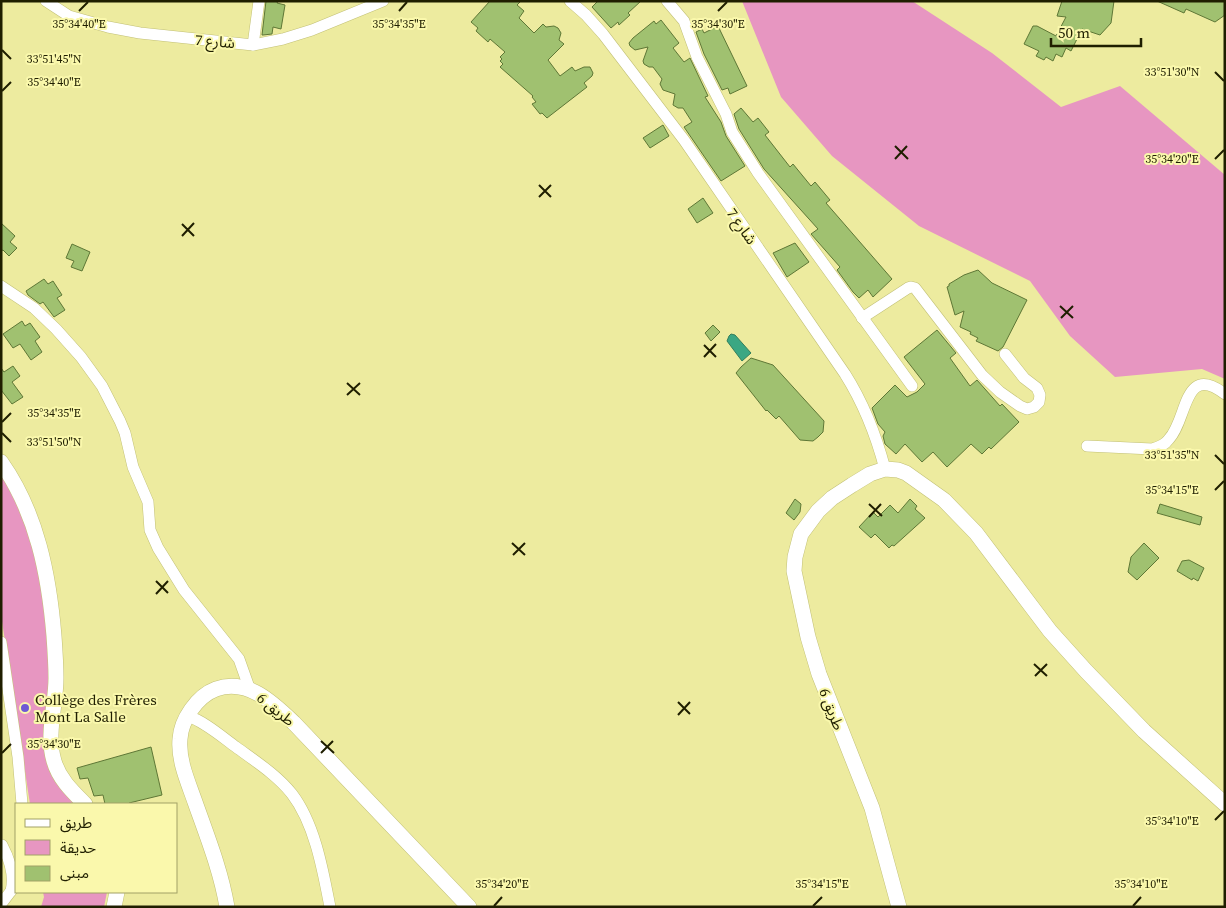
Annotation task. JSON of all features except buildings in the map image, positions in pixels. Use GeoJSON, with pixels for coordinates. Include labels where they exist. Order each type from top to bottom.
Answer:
{"type":"FeatureCollection","features":[{"type":"Feature","properties":{"kind":"street","name":"شارع 7"},"geometry":{"type":"LineString","coordinates":[[46,1],[70,16],[108,27],[168,36],[253,45],[283,39],[312,30],[383,1]]}},
{"type":"Feature","properties":{"kind":"street"},"geometry":{"type":"LineString","coordinates":[[253,45],[259,1]]}},
{"type":"Feature","properties":{"kind":"street","name":"شارع 7"},"geometry":{"type":"LineString","coordinates":[[570,1],[603,34],[684,140],[845,374],[867,414],[876,436],[885,469]]}},
{"type":"Feature","properties":{"kind":"street"},"geometry":{"type":"LineString","coordinates":[[667,1],[684,21],[697,57],[718,98],[732,132],[758,173],[912,386]]}},
{"type":"Feature","properties":{"kind":"street"},"geometry":{"type":"LineString","coordinates":[[1,286],[34,308],[56,329],[81,357],[102,386],[125,433],[133,467],[148,502],[150,530],[158,548],[184,590],[239,659],[250,690]]}},
{"type":"Feature","properties":{"kind":"street"},"geometry":{"type":"LineString","coordinates":[[862,318],[912,286],[982,375],[1000,392],[1020,406],[1027,409],[1034,407],[1039,402],[1040,394],[1037,388],[1024,378],[1005,354]]}},
{"type":"Feature","properties":{"kind":"street"},"geometry":{"type":"LineString","coordinates":[[1087,446],[1152,449],[1159,447],[1171,438],[1189,394],[1196,386],[1206,384],[1216,387],[1225,394]]}},
{"type":"Feature","properties":{"kind":"street"},"geometry":{"type":"LineString","coordinates":[[1,462],[14,482],[31,519],[48,577],[52,604],[56,671],[51,741],[53,757],[61,776],[84,803]]}},
{"type":"Feature","properties":{"kind":"street"},"geometry":{"type":"LineString","coordinates":[[885,469],[906,473],[944,500],[976,534],[1050,631],[1086,671],[1144,731],[1225,804]]}},
{"type":"Feature","properties":{"kind":"street","name":"طريق 6"},"geometry":{"type":"LineString","coordinates":[[885,469],[870,474],[852,485],[832,498],[818,511],[801,534],[794,571],[808,637],[819,674],[872,808],[899,907]]}},
{"type":"Feature","properties":{"kind":"street"},"geometry":{"type":"LineString","coordinates":[[1,642],[18,757],[22,803]]}},
{"type":"Feature","properties":{"kind":"street","name":"طريق 6"},"geometry":{"type":"LineString","coordinates":[[227,907],[220,877],[182,763],[180,739],[182,727],[188,716],[204,696],[211,691],[223,687],[234,686],[250,690],[271,703],[294,724],[469,907]]}},
{"type":"Feature","properties":{"kind":"street"},"geometry":{"type":"LineString","coordinates":[[188,716],[199,721],[247,755],[291,793],[299,804],[313,838],[323,871],[330,907]]}},
{"type":"Feature","properties":{"kind":"street"},"geometry":{"type":"LineString","coordinates":[[1,904],[14,887],[12,871],[2,845]]}},
{"type":"Feature","properties":{"kind":"street"},"geometry":{"type":"LineString","coordinates":[[114,907],[117,893]]}},
{"type":"Feature","properties":{"kind":"green space"},"geometry":{"type":"Polygon","coordinates":[[[742,1],[912,1],[992,53],[1061,107],[1120,86],[1225,175],[1225,379],[1202,369],[1115,377],[1070,336],[1030,281],[919,226],[832,156],[781,97],[742,1]]]}},
{"type":"Feature","properties":{"kind":"green space","name":"Collège des Frères Mont La Salle"},"geometry":{"type":"Polygon","coordinates":[[[1,472],[28,525],[44,591],[52,677],[46,738],[76,803],[30,803],[1,615],[1,472]]]}},
{"type":"Feature","properties":{"kind":"green space"},"geometry":{"type":"Polygon","coordinates":[[[43,893],[107,893],[104,907],[41,907],[43,893]]]}},
{"type":"Feature","properties":{"kind":"shaded area"},"geometry":{"type":"Polygon","coordinates":[[[731,334],[735,335],[751,353],[742,361],[727,341],[731,334]]]}},
{"type":"Feature","properties":{"kind":"place","name":"Collège des Frères Mont La Salle"},"geometry":{"type":"Point","coordinates":[25,708]}}]}
